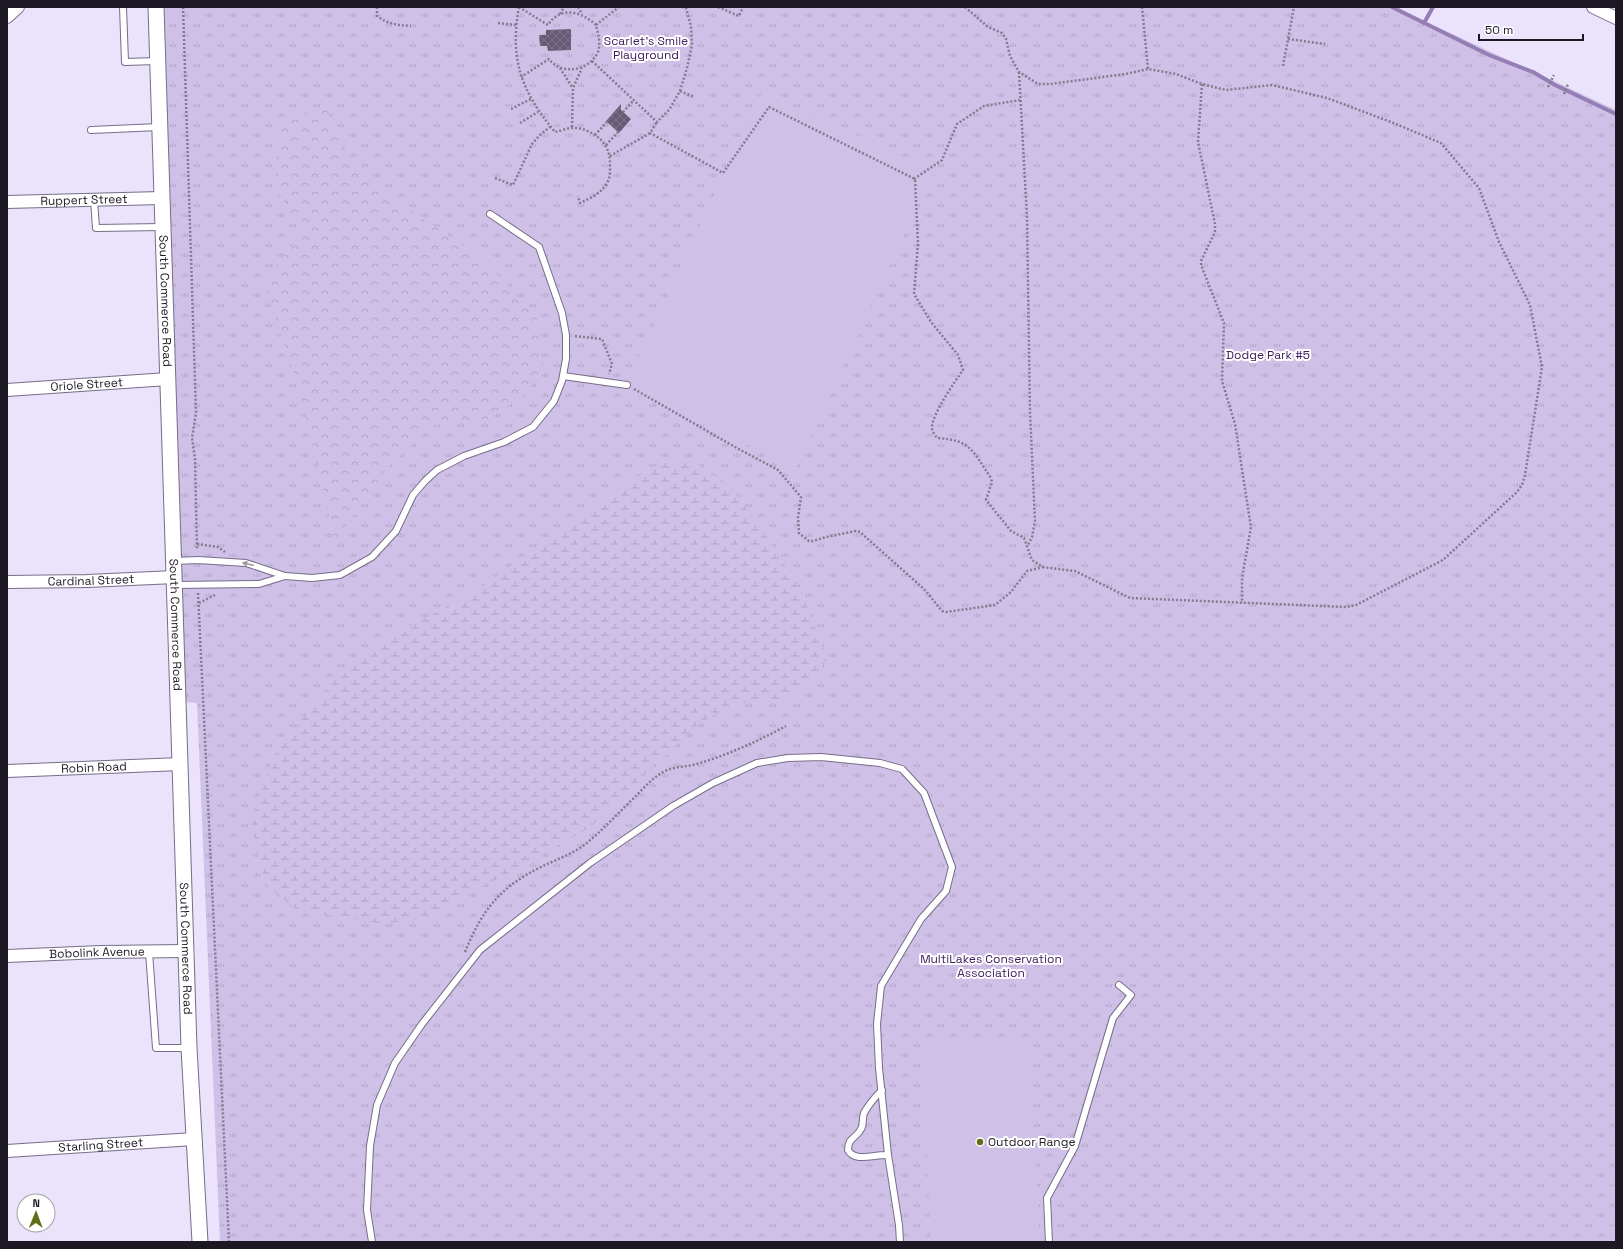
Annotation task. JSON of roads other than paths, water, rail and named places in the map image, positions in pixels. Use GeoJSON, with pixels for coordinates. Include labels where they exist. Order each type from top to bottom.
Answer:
{"type":"FeatureCollection","features":[{"type":"Feature","properties":{"kind":"street"},"geometry":{"type":"LineString","coordinates":[[7,17],[18,7]]}},
{"type":"Feature","properties":{"kind":"street","name":"South Commerce Road"},"geometry":{"type":"LineString","coordinates":[[156,7],[189,1048],[200,1242]]}},
{"type":"Feature","properties":{"kind":"street"},"geometry":{"type":"LineString","coordinates":[[1593,7],[1616,18]]}},
{"type":"Feature","properties":{"kind":"street","name":"Ruppert Street"},"geometry":{"type":"LineString","coordinates":[[7,202],[161,198]]}},
{"type":"Feature","properties":{"kind":"street","name":"Oriole Street"},"geometry":{"type":"LineString","coordinates":[[7,390],[168,379]]}},
{"type":"Feature","properties":{"kind":"street","name":"Cardinal Street"},"geometry":{"type":"LineString","coordinates":[[7,582],[175,581]]}},
{"type":"Feature","properties":{"kind":"street","name":"Robin Road"},"geometry":{"type":"LineString","coordinates":[[7,772],[181,764]]}},
{"type":"Feature","properties":{"kind":"street","name":"Bobolink Avenue"},"geometry":{"type":"LineString","coordinates":[[7,956],[101,952],[186,951]]}},
{"type":"Feature","properties":{"kind":"street","name":"Starling Street"},"geometry":{"type":"LineString","coordinates":[[7,1151],[194,1139]]}},
{"type":"Feature","properties":{"kind":"lane"},"geometry":{"type":"LineString","coordinates":[[123,7],[125,62],[157,61]]}},
{"type":"Feature","properties":{"kind":"lane"},"geometry":{"type":"LineString","coordinates":[[91,130],[159,126]]}},
{"type":"Feature","properties":{"kind":"lane"},"geometry":{"type":"LineString","coordinates":[[94,200],[96,228],[162,227]]}},
{"type":"Feature","properties":{"kind":"lane"},"geometry":{"type":"LineString","coordinates":[[174,561],[198,560],[246,563],[285,576],[312,578],[340,574],[372,557],[396,531],[414,495],[424,481],[437,470],[464,456],[504,442],[533,427],[554,401],[563,376],[566,359],[566,335],[562,313],[539,247],[490,214]]}},
{"type":"Feature","properties":{"kind":"lane"},"geometry":{"type":"LineString","coordinates":[[563,376],[627,384]]}},
{"type":"Feature","properties":{"kind":"lane"},"geometry":{"type":"LineString","coordinates":[[175,581],[198,584],[259,584],[285,576]]}},
{"type":"Feature","properties":{"kind":"lane"},"geometry":{"type":"LineString","coordinates":[[372,1242],[366,1210],[370,1146],[377,1106],[395,1063],[422,1024],[480,950],[590,863],[673,806],[713,783],[757,763],[788,758],[821,757],[880,763],[902,769],[924,792],[952,867],[946,891],[922,919],[881,986],[877,1024],[879,1068],[888,1154],[899,1225],[900,1242]]}},
{"type":"Feature","properties":{"kind":"lane"},"geometry":{"type":"LineString","coordinates":[[149,952],[156,1048],[189,1048]]}},
{"type":"Feature","properties":{"kind":"lane"},"geometry":{"type":"LineString","coordinates":[[1049,1242],[1047,1198],[1075,1146],[1113,1018],[1131,995],[1119,985]]}},
{"type":"Feature","properties":{"kind":"lane"},"geometry":{"type":"LineString","coordinates":[[882,1090],[873,1098],[870,1107],[864,1114],[861,1130],[849,1141],[848,1150],[853,1156],[858,1157],[888,1154]]}},
{"type":"Feature","properties":{"kind":"waterway"},"geometry":{"type":"LineString","coordinates":[[1392,7],[1489,55],[1533,72],[1555,85],[1616,114]]}},
{"type":"Feature","properties":{"kind":"waterway"},"geometry":{"type":"LineString","coordinates":[[1424,23],[1433,7]]}},
{"type":"Feature","properties":{"kind":"place","name":"Outdoor Range"},"geometry":{"type":"Point","coordinates":[980,1142]}},
{"type":"Feature","properties":{"kind":"park label","name":"Scarlet's Smile Playground"},"geometry":{"type":"Point","coordinates":[646,48]}},
{"type":"Feature","properties":{"kind":"park label","name":"Dodge Park #5"},"geometry":{"type":"Point","coordinates":[1268,355]}},
{"type":"Feature","properties":{"kind":"park label","name":"MultiLakes Conservation Association"},"geometry":{"type":"Point","coordinates":[991,966]}}]}
